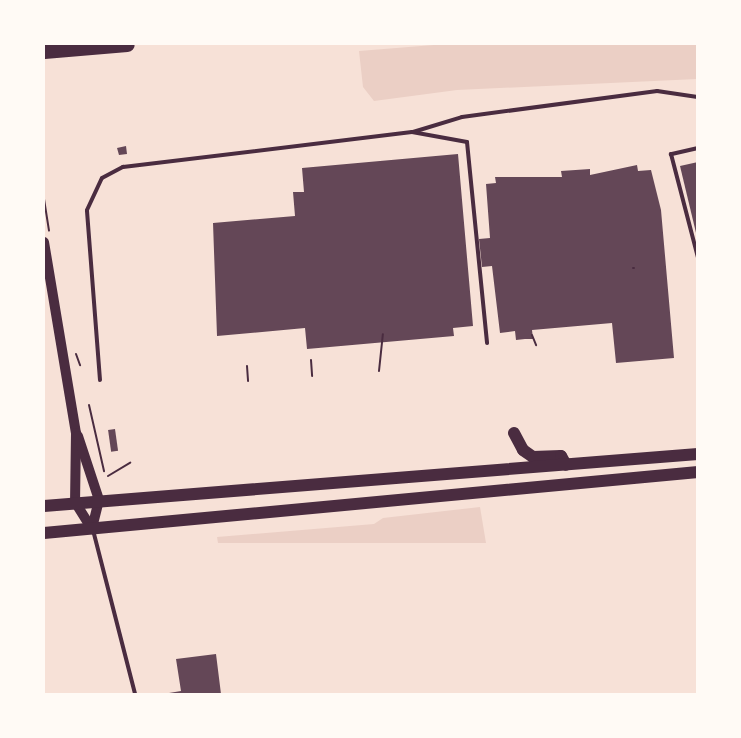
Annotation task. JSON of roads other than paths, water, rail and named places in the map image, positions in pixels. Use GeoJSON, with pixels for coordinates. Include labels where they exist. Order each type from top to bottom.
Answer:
{"type":"FeatureCollection","features":[{"type":"Feature","properties":{"kind":"highway"},"geometry":{"type":"LineString","coordinates":[[44,51],[127,44]]}},
{"type":"Feature","properties":{"kind":"main road"},"geometry":{"type":"LineString","coordinates":[[514,433],[523,450],[533,457],[561,456],[566,465]]}},
{"type":"Feature","properties":{"kind":"main road"},"geometry":{"type":"LineString","coordinates":[[44,506],[698,454]]}},
{"type":"Feature","properties":{"kind":"main road"},"geometry":{"type":"LineString","coordinates":[[44,533],[698,472]]}},
{"type":"Feature","properties":{"kind":"street"},"geometry":{"type":"LineString","coordinates":[[44,242],[76,433],[99,500],[92,529]]}},
{"type":"Feature","properties":{"kind":"street"},"geometry":{"type":"LineString","coordinates":[[76,433],[75,502],[92,529]]}},
{"type":"Feature","properties":{"kind":"lane"},"geometry":{"type":"LineString","coordinates":[[100,380],[87,210],[102,178],[123,167],[412,132],[462,117],[657,91],[698,97]]}},
{"type":"Feature","properties":{"kind":"lane"},"geometry":{"type":"LineString","coordinates":[[412,132],[467,142],[487,343]]}},
{"type":"Feature","properties":{"kind":"lane"},"geometry":{"type":"LineString","coordinates":[[698,148],[671,154],[698,258]]}},
{"type":"Feature","properties":{"kind":"lane"},"geometry":{"type":"LineString","coordinates":[[92,529],[135,694]]}}]}
